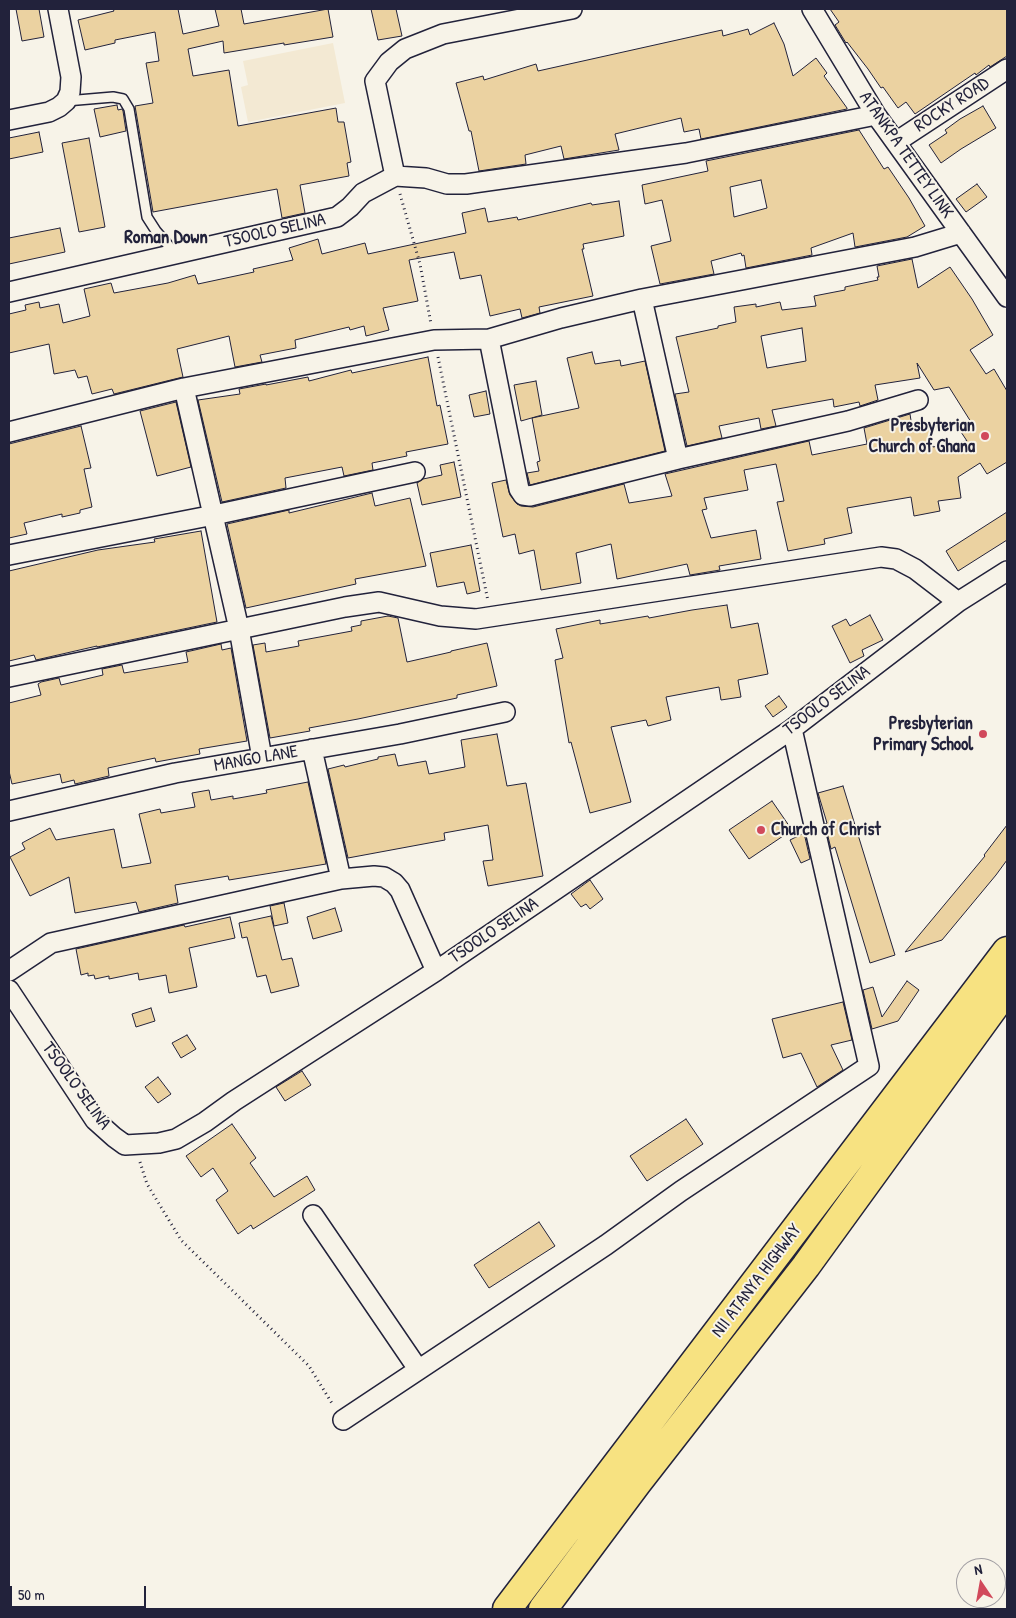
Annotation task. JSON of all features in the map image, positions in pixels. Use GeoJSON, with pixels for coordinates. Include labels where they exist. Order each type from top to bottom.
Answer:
{"type":"FeatureCollection","features":[{"type":"Feature","properties":{"kind":"main road","name":"NII ATANYA HIGHWAY"},"geometry":{"type":"LineString","coordinates":[[506,1609],[1007,951]]}},
{"type":"Feature","properties":{"kind":"main road"},"geometry":{"type":"LineString","coordinates":[[543,1609],[637,1483],[806,1266],[1007,989]]}},
{"type":"Feature","properties":{"kind":"street"},"geometry":{"type":"LineString","coordinates":[[9,120],[49,112],[66,102],[70,92],[71,77],[58,9]]}},
{"type":"Feature","properties":{"kind":"street"},"geometry":{"type":"LineString","coordinates":[[572,9],[443,34],[405,49],[388,62],[375,81],[395,176],[426,178],[447,184],[466,184],[686,153],[876,115]]}},
{"type":"Feature","properties":{"kind":"street","name":"ATANKPA TETTEY LINK"},"geometry":{"type":"LineString","coordinates":[[812,9],[876,115],[1007,297]]}},
{"type":"Feature","properties":{"kind":"street","name":"ROCKY ROAD"},"geometry":{"type":"LineString","coordinates":[[896,142],[1007,69]]}},
{"type":"Feature","properties":{"kind":"street","name":"TSOOLO SELINA"},"geometry":{"type":"LineString","coordinates":[[9,292],[337,217],[350,207],[362,193],[395,176]]}},
{"type":"Feature","properties":{"kind":"street"},"geometry":{"type":"LineString","coordinates":[[9,432],[184,388],[434,340],[489,339],[561,318],[642,299],[915,247],[961,233]]}},
{"type":"Feature","properties":{"kind":"street"},"geometry":{"type":"LineString","coordinates":[[642,299],[678,459]]}},
{"type":"Feature","properties":{"kind":"street"},"geometry":{"type":"LineString","coordinates":[[489,339],[519,489],[523,495],[530,496],[678,459],[848,421],[918,400]]}},
{"type":"Feature","properties":{"kind":"street"},"geometry":{"type":"LineString","coordinates":[[184,388],[239,629],[262,758]]}},
{"type":"Feature","properties":{"kind":"street"},"geometry":{"type":"LineString","coordinates":[[9,555],[214,515],[415,472]]}},
{"type":"Feature","properties":{"kind":"street"},"geometry":{"type":"LineString","coordinates":[[9,677],[345,607],[379,602],[440,616],[476,619],[881,558],[896,559],[915,569],[958,602]]}},
{"type":"Feature","properties":{"kind":"street","name":"TSOOLO SELINA"},"geometry":{"type":"LineString","coordinates":[[9,990],[95,1120],[114,1137],[125,1145],[159,1143],[176,1139],[436,971],[792,729],[958,602],[1007,571]]}},
{"type":"Feature","properties":{"kind":"street","name":"MANGO LANE"},"geometry":{"type":"LineString","coordinates":[[9,811],[175,774],[400,734],[505,712]]}},
{"type":"Feature","properties":{"kind":"street"},"geometry":{"type":"LineString","coordinates":[[343,1420],[501,1316],[606,1245],[681,1191],[869,1066],[792,729]]}},
{"type":"Feature","properties":{"kind":"street"},"geometry":{"type":"LineString","coordinates":[[312,749],[341,879]]}},
{"type":"Feature","properties":{"kind":"street"},"geometry":{"type":"LineString","coordinates":[[9,971],[51,943],[341,879],[374,876],[394,883],[400,890],[436,971]]}},
{"type":"Feature","properties":{"kind":"street"},"geometry":{"type":"LineString","coordinates":[[313,1215],[418,1369]]}},
{"type":"Feature","properties":{"kind":"lane"},"geometry":{"type":"LineString","coordinates":[[66,102],[113,97],[122,99],[129,109],[148,217],[156,231],[175,253]]}},
{"type":"Feature","properties":{"kind":"path"},"geometry":{"type":"LineString","coordinates":[[395,176],[420,264],[491,616]]}},
{"type":"Feature","properties":{"kind":"path"},"geometry":{"type":"LineString","coordinates":[[135,1145],[147,1184],[181,1240],[309,1366],[343,1420]]}},
{"type":"Feature","properties":{"kind":"shaded area"},"geometry":{"type":"Polygon","coordinates":[[[333,43],[345,103],[248,122],[241,87],[248,85],[243,61],[333,43]]]}},
{"type":"Feature","properties":{"kind":"building"},"geometry":{"type":"Polygon","coordinates":[[[16,9],[39,9],[44,37],[22,41],[16,9]]]}},
{"type":"Feature","properties":{"kind":"building"},"geometry":{"type":"Polygon","coordinates":[[[113,9],[178,9],[183,34],[219,26],[215,9],[241,9],[244,24],[328,9],[333,37],[224,53],[223,41],[188,49],[193,76],[229,70],[238,126],[336,108],[338,122],[344,122],[351,162],[347,163],[349,176],[300,185],[305,213],[282,218],[277,189],[153,212],[135,106],[153,103],[146,63],[159,61],[155,32],[115,40],[115,43],[85,50],[78,20],[114,11],[113,9]]]}},
{"type":"Feature","properties":{"kind":"building"},"geometry":{"type":"Polygon","coordinates":[[[371,9],[396,9],[402,36],[378,40],[371,9]]]}},
{"type":"Feature","properties":{"kind":"building"},"geometry":{"type":"Polygon","coordinates":[[[830,9],[1007,9],[1007,56],[990,67],[989,65],[976,75],[975,73],[915,114],[906,102],[898,108],[883,87],[881,88],[846,43],[835,25],[839,22],[830,9]]]}},
{"type":"Feature","properties":{"kind":"building"},"geometry":{"type":"Polygon","coordinates":[[[774,23],[784,44],[793,76],[816,58],[827,73],[824,76],[847,109],[701,139],[699,129],[684,132],[681,118],[615,134],[619,150],[564,159],[561,146],[525,155],[526,164],[479,171],[471,131],[469,131],[456,83],[483,76],[484,80],[536,64],[538,71],[722,30],[723,36],[748,29],[750,35],[774,23]]]}},
{"type":"Feature","properties":{"kind":"building"},"geometry":{"type":"Polygon","coordinates":[[[117,105],[118,110],[122,109],[123,111],[126,131],[100,137],[94,109],[117,105]]]}},
{"type":"Feature","properties":{"kind":"building"},"geometry":{"type":"Polygon","coordinates":[[[983,106],[996,128],[941,163],[929,145],[947,133],[945,130],[960,119],[983,106]]]}},
{"type":"Feature","properties":{"kind":"building"},"geometry":{"type":"Polygon","coordinates":[[[859,130],[884,169],[888,167],[925,226],[907,237],[855,247],[853,233],[811,248],[812,255],[746,268],[744,255],[742,256],[741,253],[711,261],[714,274],[660,284],[651,246],[671,241],[662,200],[645,204],[642,185],[708,171],[706,161],[859,130]],[[761,180],[730,187],[734,217],[767,208],[761,180]]]}},
{"type":"Feature","properties":{"kind":"building"},"geometry":{"type":"Polygon","coordinates":[[[39,132],[43,152],[9,159],[9,138],[39,132]]]}},
{"type":"Feature","properties":{"kind":"building"},"geometry":{"type":"Polygon","coordinates":[[[89,138],[105,227],[79,232],[62,143],[89,138]]]}},
{"type":"Feature","properties":{"kind":"building"},"geometry":{"type":"Polygon","coordinates":[[[977,184],[987,197],[966,212],[956,199],[977,184]]]}},
{"type":"Feature","properties":{"kind":"building"},"geometry":{"type":"Polygon","coordinates":[[[619,201],[624,236],[583,244],[584,249],[582,249],[593,296],[539,307],[540,313],[522,318],[520,309],[490,316],[481,275],[460,279],[454,252],[409,260],[418,301],[383,308],[389,330],[366,336],[364,326],[350,330],[349,327],[295,340],[296,348],[260,355],[262,362],[235,367],[229,336],[177,349],[183,377],[114,394],[112,389],[92,394],[87,376],[78,378],[75,370],[54,374],[49,344],[9,353],[9,314],[26,310],[25,305],[39,302],[40,308],[59,304],[63,323],[90,316],[84,289],[111,283],[114,293],[168,283],[195,275],[198,284],[254,272],[253,269],[293,260],[289,248],[318,239],[322,254],[365,243],[368,254],[466,233],[462,213],[485,208],[488,222],[517,217],[518,220],[591,203],[592,205],[619,201]]]}},
{"type":"Feature","properties":{"kind":"building"},"geometry":{"type":"Polygon","coordinates":[[[60,228],[65,252],[9,264],[9,238],[60,228]]]}},
{"type":"Feature","properties":{"kind":"building"},"geometry":{"type":"Polygon","coordinates":[[[912,259],[918,288],[950,267],[972,299],[993,335],[970,350],[986,374],[994,369],[1007,391],[1007,462],[987,474],[980,463],[958,477],[961,498],[938,501],[940,511],[914,516],[911,497],[847,508],[852,533],[824,539],[825,544],[788,551],[777,502],[784,501],[776,464],[744,470],[748,490],[704,498],[707,509],[702,510],[711,538],[756,530],[761,559],[719,566],[720,570],[690,575],[687,564],[617,579],[611,544],[576,553],[581,583],[541,590],[534,550],[519,554],[515,534],[503,537],[492,483],[506,480],[510,495],[521,506],[533,507],[624,484],[629,503],[672,496],[665,474],[809,441],[812,455],[867,444],[864,428],[910,414],[912,427],[929,424],[933,447],[967,441],[959,429],[971,422],[949,387],[934,390],[917,363],[920,378],[875,385],[878,400],[860,406],[859,402],[834,407],[833,399],[772,410],[776,426],[761,429],[759,418],[719,426],[722,438],[687,446],[675,394],[689,392],[676,337],[736,322],[734,307],[756,304],[756,307],[780,302],[782,310],[816,306],[814,296],[845,290],[845,287],[878,280],[877,266],[912,259]],[[802,328],[761,336],[767,368],[806,361],[802,328]]]}},
{"type":"Feature","properties":{"kind":"building"},"geometry":{"type":"Polygon","coordinates":[[[592,352],[595,364],[620,360],[621,366],[645,361],[665,451],[530,485],[527,473],[539,471],[537,462],[540,461],[532,418],[579,408],[567,358],[592,352]]]}},
{"type":"Feature","properties":{"kind":"building"},"geometry":{"type":"Polygon","coordinates":[[[428,357],[437,406],[440,405],[448,444],[406,452],[407,456],[372,463],[373,470],[344,476],[342,467],[285,478],[286,488],[222,502],[198,400],[240,394],[239,389],[308,377],[309,381],[351,370],[352,373],[428,357]]]}},
{"type":"Feature","properties":{"kind":"building"},"geometry":{"type":"Polygon","coordinates":[[[536,381],[542,415],[521,421],[514,385],[536,381]]]}},
{"type":"Feature","properties":{"kind":"building"},"geometry":{"type":"Polygon","coordinates":[[[486,391],[490,414],[474,417],[469,395],[486,391]]]}},
{"type":"Feature","properties":{"kind":"building"},"geometry":{"type":"Polygon","coordinates":[[[176,402],[191,467],[157,476],[140,411],[176,402]]]}},
{"type":"Feature","properties":{"kind":"building"},"geometry":{"type":"Polygon","coordinates":[[[81,426],[91,468],[84,469],[92,507],[80,510],[80,513],[62,517],[62,514],[24,523],[27,534],[9,538],[9,444],[81,426]]]}},
{"type":"Feature","properties":{"kind":"building"},"geometry":{"type":"Polygon","coordinates":[[[454,462],[461,497],[422,505],[417,483],[423,479],[442,475],[440,465],[454,462]]]}},
{"type":"Feature","properties":{"kind":"building"},"geometry":{"type":"Polygon","coordinates":[[[372,493],[375,506],[410,498],[426,566],[355,579],[356,584],[246,608],[227,524],[289,510],[289,513],[372,493]]]}},
{"type":"Feature","properties":{"kind":"building"},"geometry":{"type":"Polygon","coordinates":[[[1007,512],[1007,540],[958,571],[946,551],[1007,512]]]}},
{"type":"Feature","properties":{"kind":"building"},"geometry":{"type":"Polygon","coordinates":[[[201,531],[217,622],[36,660],[34,655],[9,661],[9,571],[98,550],[155,542],[154,539],[201,531]]]}},
{"type":"Feature","properties":{"kind":"building"},"geometry":{"type":"Polygon","coordinates":[[[471,545],[480,591],[467,594],[464,582],[437,587],[430,553],[471,545]]]}},
{"type":"Feature","properties":{"kind":"building"},"geometry":{"type":"Polygon","coordinates":[[[727,605],[731,628],[758,623],[768,674],[738,680],[741,697],[721,700],[719,687],[666,697],[671,720],[648,726],[646,720],[611,727],[631,802],[590,813],[571,742],[569,743],[555,660],[563,658],[556,629],[600,620],[600,624],[727,605]]]}},
{"type":"Feature","properties":{"kind":"building"},"geometry":{"type":"Polygon","coordinates":[[[870,615],[883,640],[862,650],[864,656],[850,663],[832,626],[846,619],[850,626],[870,615]]]}},
{"type":"Feature","properties":{"kind":"building"},"geometry":{"type":"Polygon","coordinates":[[[388,616],[398,618],[407,662],[487,643],[497,686],[457,695],[457,698],[309,728],[310,731],[270,738],[253,645],[265,643],[266,652],[299,646],[298,641],[352,631],[351,627],[361,625],[361,621],[388,616]]]}},
{"type":"Feature","properties":{"kind":"building"},"geometry":{"type":"Polygon","coordinates":[[[221,644],[222,650],[231,648],[247,741],[199,749],[200,754],[156,762],[155,758],[108,768],[109,776],[75,784],[74,780],[62,783],[60,774],[12,784],[9,771],[9,703],[41,695],[38,684],[41,682],[59,678],[61,685],[103,675],[102,669],[122,665],[124,673],[188,662],[186,652],[221,644]]]}},
{"type":"Feature","properties":{"kind":"building"},"geometry":{"type":"Polygon","coordinates":[[[779,696],[787,707],[773,717],[765,706],[779,696]]]}},
{"type":"Feature","properties":{"kind":"building"},"geometry":{"type":"Polygon","coordinates":[[[497,734],[507,786],[526,783],[543,876],[488,886],[483,861],[493,860],[488,825],[444,833],[445,840],[348,858],[328,769],[344,765],[345,767],[395,754],[398,766],[426,761],[429,774],[465,767],[461,740],[497,734]]]}},
{"type":"Feature","properties":{"kind":"building"},"geometry":{"type":"Polygon","coordinates":[[[308,782],[326,864],[229,880],[228,876],[175,885],[178,903],[139,912],[136,902],[75,913],[69,877],[30,896],[10,857],[25,849],[22,843],[50,828],[56,840],[114,829],[122,868],[151,863],[139,814],[160,809],[161,813],[195,807],[192,793],[209,790],[211,800],[233,796],[233,799],[267,793],[266,790],[308,782]]]}},
{"type":"Feature","properties":{"kind":"building"},"geometry":{"type":"Polygon","coordinates":[[[843,786],[895,955],[870,963],[835,847],[831,849],[825,824],[827,823],[818,793],[843,786]]]}},
{"type":"Feature","properties":{"kind":"building","name":"Church of Christ"},"geometry":{"type":"Polygon","coordinates":[[[772,801],[792,830],[749,859],[729,830],[772,801]]]}},
{"type":"Feature","properties":{"kind":"building"},"geometry":{"type":"Polygon","coordinates":[[[1007,825],[1007,860],[996,875],[942,940],[905,952],[985,856],[1007,825]]]}},
{"type":"Feature","properties":{"kind":"building"},"geometry":{"type":"Polygon","coordinates":[[[804,833],[810,859],[801,863],[790,840],[804,833]]]}},
{"type":"Feature","properties":{"kind":"building"},"geometry":{"type":"Polygon","coordinates":[[[590,880],[603,899],[590,909],[586,904],[581,907],[571,894],[590,880]]]}},
{"type":"Feature","properties":{"kind":"building"},"geometry":{"type":"Polygon","coordinates":[[[284,903],[288,923],[274,926],[270,906],[284,903]]]}},
{"type":"Feature","properties":{"kind":"building"},"geometry":{"type":"Polygon","coordinates":[[[335,908],[342,931],[313,939],[307,917],[335,908]]]}},
{"type":"Feature","properties":{"kind":"building"},"geometry":{"type":"Polygon","coordinates":[[[271,916],[282,960],[292,958],[299,986],[271,993],[266,975],[257,977],[247,937],[242,938],[239,923],[271,916]]]}},
{"type":"Feature","properties":{"kind":"building"},"geometry":{"type":"Polygon","coordinates":[[[230,917],[235,938],[189,948],[197,987],[169,993],[166,975],[139,980],[138,973],[109,979],[109,976],[95,979],[94,975],[88,976],[88,973],[81,975],[76,949],[184,925],[185,927],[230,917]]]}},
{"type":"Feature","properties":{"kind":"building"},"geometry":{"type":"Polygon","coordinates":[[[907,981],[919,990],[898,1021],[872,1029],[863,990],[873,987],[882,1017],[907,981]]]}},
{"type":"Feature","properties":{"kind":"building"},"geometry":{"type":"Polygon","coordinates":[[[843,1002],[852,1040],[831,1045],[843,1070],[817,1087],[801,1053],[783,1058],[772,1019],[843,1002]]]}},
{"type":"Feature","properties":{"kind":"building"},"geometry":{"type":"Polygon","coordinates":[[[151,1008],[155,1021],[136,1027],[132,1014],[151,1008]]]}},
{"type":"Feature","properties":{"kind":"building"},"geometry":{"type":"Polygon","coordinates":[[[187,1035],[196,1049],[181,1058],[172,1043],[187,1035]]]}},
{"type":"Feature","properties":{"kind":"building"},"geometry":{"type":"Polygon","coordinates":[[[302,1071],[311,1085],[285,1101],[276,1087],[302,1071]]]}},
{"type":"Feature","properties":{"kind":"building"},"geometry":{"type":"Polygon","coordinates":[[[158,1077],[171,1094],[158,1103],[145,1087],[158,1077]]]}},
{"type":"Feature","properties":{"kind":"building"},"geometry":{"type":"Polygon","coordinates":[[[686,1119],[703,1144],[647,1181],[630,1156],[686,1119]]]}},
{"type":"Feature","properties":{"kind":"building"},"geometry":{"type":"Polygon","coordinates":[[[232,1124],[256,1158],[250,1163],[274,1197],[307,1176],[315,1190],[253,1229],[251,1225],[238,1234],[216,1200],[228,1191],[213,1168],[201,1177],[186,1156],[232,1124]]]}},
{"type":"Feature","properties":{"kind":"building"},"geometry":{"type":"Polygon","coordinates":[[[539,1222],[555,1246],[489,1288],[474,1265],[539,1222]]]}},
{"type":"Feature","properties":{"kind":"place","name":"Presbyterian Church of Ghana"},"geometry":{"type":"Point","coordinates":[985,436]}},
{"type":"Feature","properties":{"kind":"place","name":"Presbyterian Primary School"},"geometry":{"type":"Point","coordinates":[983,734]}},
{"type":"Feature","properties":{"kind":"place","name":"Church of Christ"},"geometry":{"type":"Point","coordinates":[761,830]}},
{"type":"Feature","properties":{"kind":"district","name":"Roman Down"},"geometry":{"type":"Point","coordinates":[166,238]}}]}
